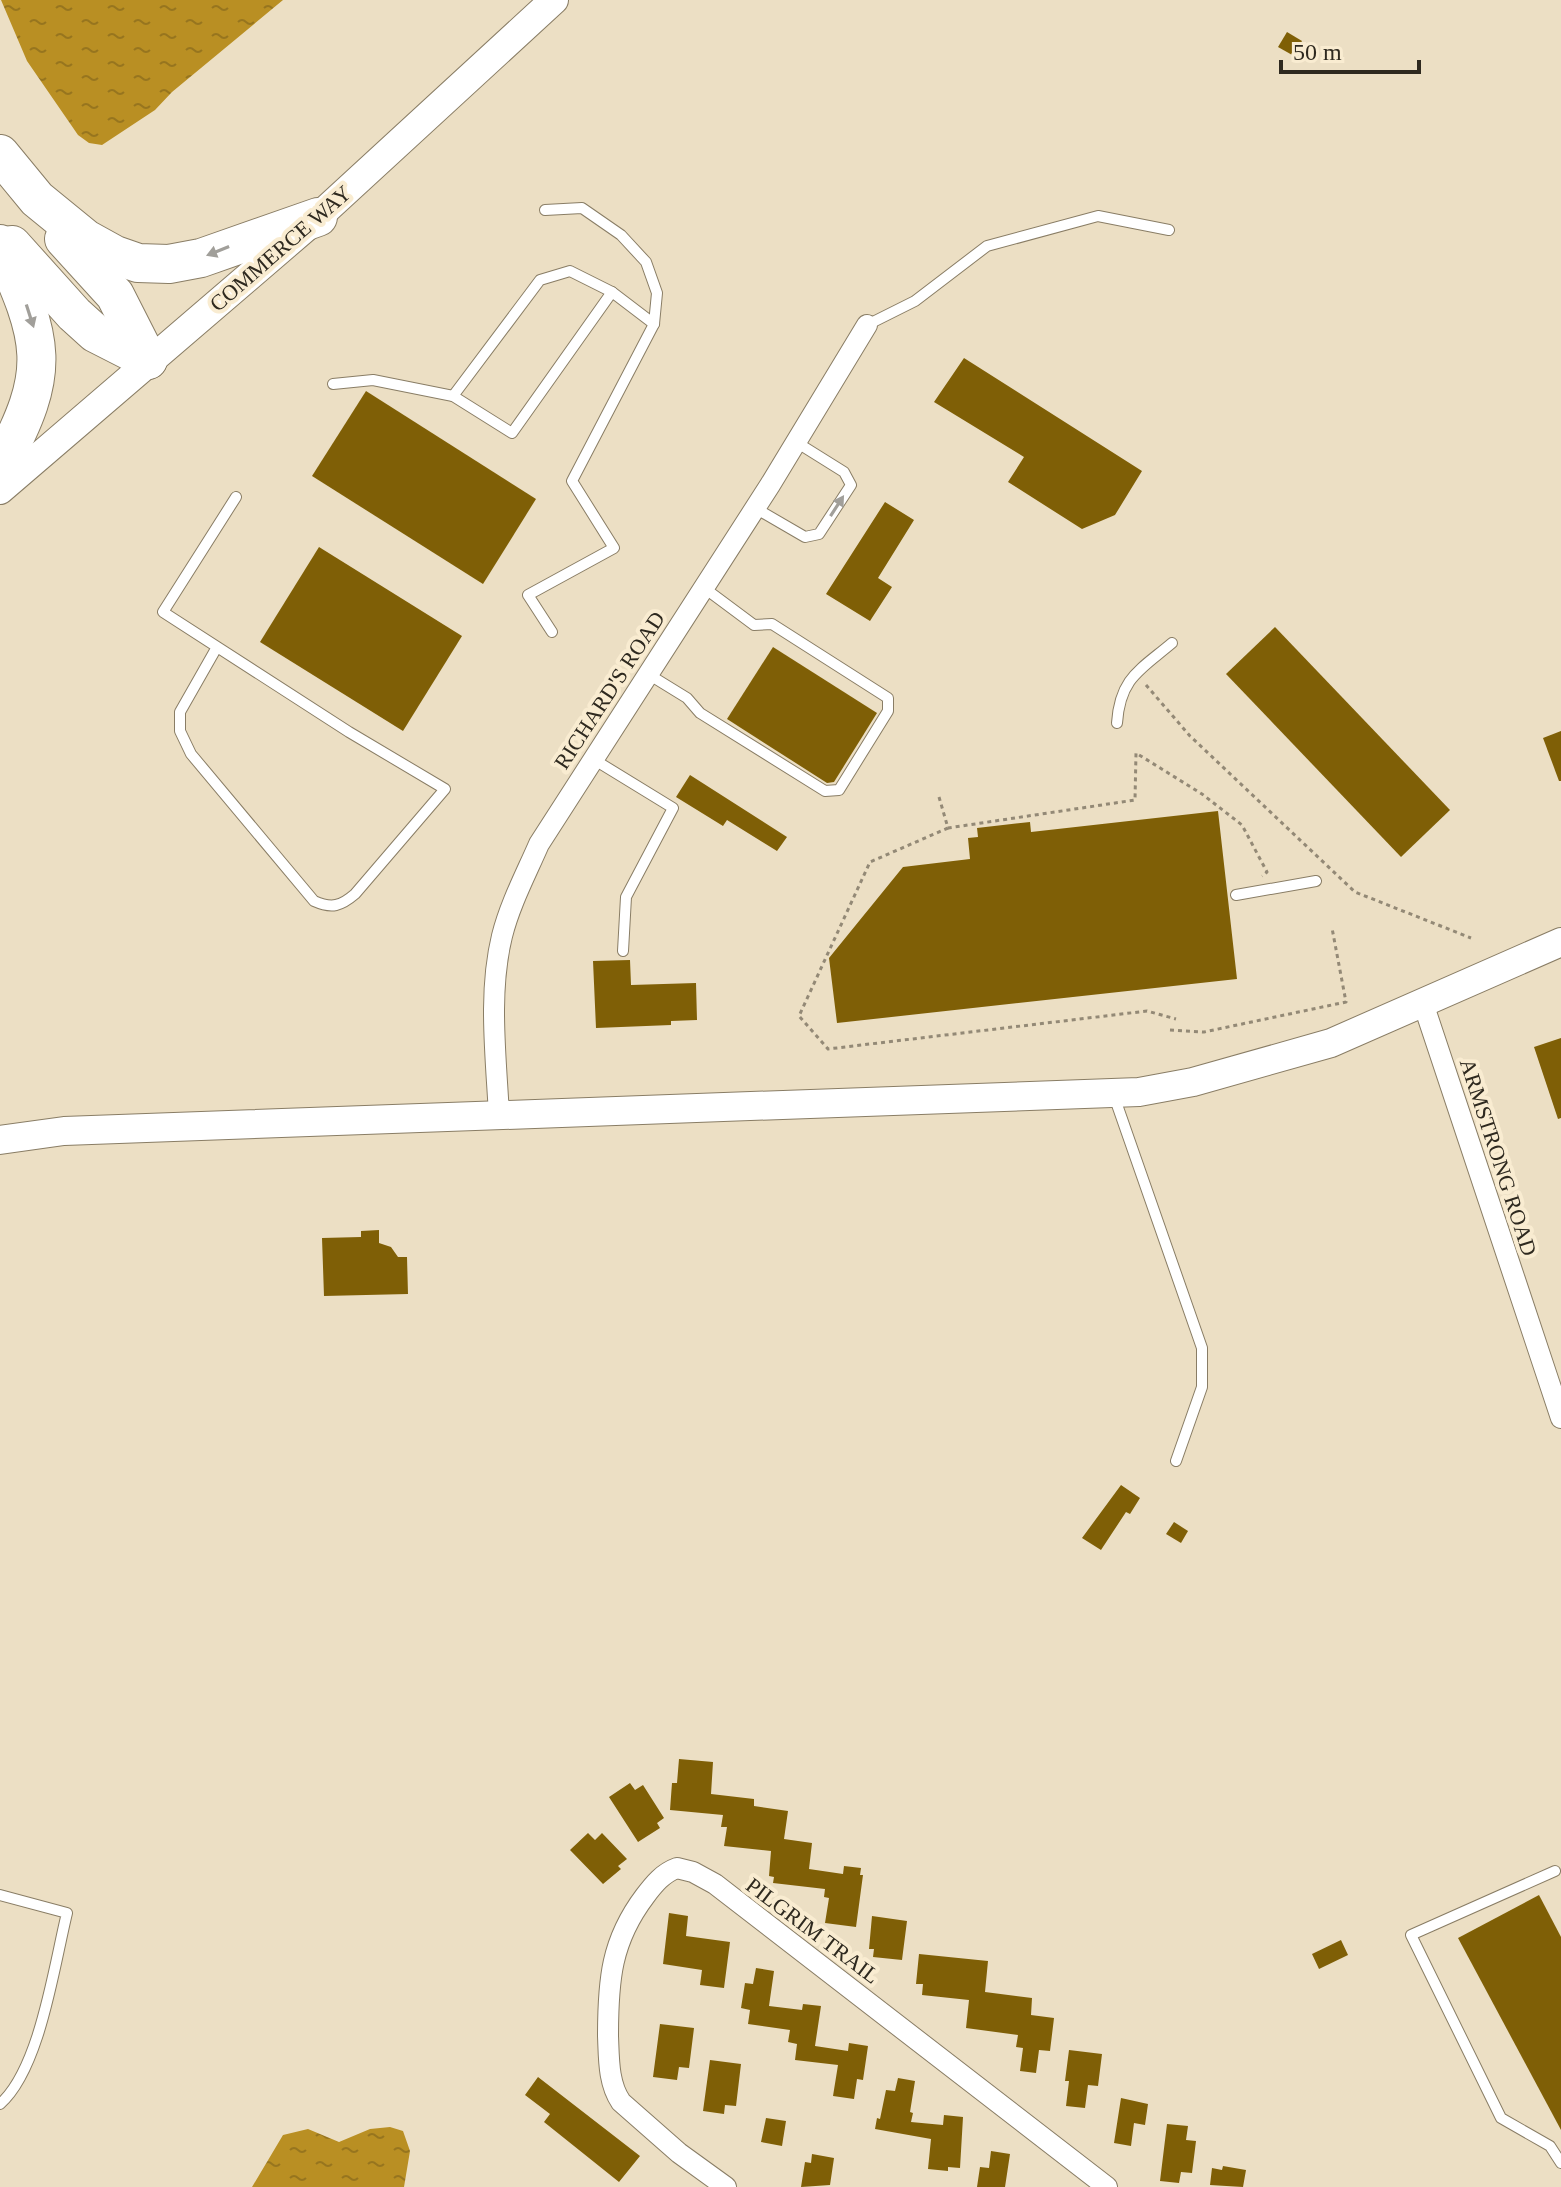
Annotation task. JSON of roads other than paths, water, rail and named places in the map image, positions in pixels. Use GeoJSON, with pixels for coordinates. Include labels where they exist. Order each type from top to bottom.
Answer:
{"type":"FeatureCollection","features":[{"type":"Feature","properties":{"kind":"highway"},"geometry":{"type":"LineString","coordinates":[[0,154],[62,236],[115,295],[148,360]]}},
{"type":"Feature","properties":{"kind":"highway"},"geometry":{"type":"LineString","coordinates":[[37,199],[86,239],[138,263],[169,264],[201,258],[318,217]]}},
{"type":"Feature","properties":{"kind":"highway"},"geometry":{"type":"LineString","coordinates":[[0,230],[74,314],[95,333],[148,360]]}},
{"type":"Feature","properties":{"kind":"highway"},"geometry":{"type":"LineString","coordinates":[[0,244],[29,310],[36,336],[38,362],[28,407],[0,466]]}},
{"type":"Feature","properties":{"kind":"street","name":"COMMERCE WAY"},"geometry":{"type":"LineString","coordinates":[[0,490],[318,217],[554,0]]}},
{"type":"Feature","properties":{"kind":"street","name":"RICHARD'S ROAD"},"geometry":{"type":"LineString","coordinates":[[499,1115],[496,975],[502,936],[515,897],[539,844],[755,508],[867,325]]}},
{"type":"Feature","properties":{"kind":"street"},"geometry":{"type":"LineString","coordinates":[[0,1140],[64,1131],[1139,1092],[1193,1082],[1331,1043],[1561,942]]}},
{"type":"Feature","properties":{"kind":"street","name":"ARMSTRONG ROAD"},"geometry":{"type":"LineString","coordinates":[[1423,1003],[1561,1418]]}},
{"type":"Feature","properties":{"kind":"street","name":"PILGRIM TRAIL"},"geometry":{"type":"LineString","coordinates":[[726,2187],[679,2153],[614,2093],[608,2008],[611,1970],[617,1946],[633,1912],[655,1883],[671,1870],[685,1869],[715,1884],[1107,2187]]}},
{"type":"Feature","properties":{"kind":"lane"},"geometry":{"type":"LineString","coordinates":[[545,210],[582,208],[621,235],[646,262],[657,293],[654,324],[572,481],[614,548],[528,595],[552,632]]}},
{"type":"Feature","properties":{"kind":"lane"},"geometry":{"type":"LineString","coordinates":[[867,325],[915,301],[987,246],[1098,216],[1169,230]]}},
{"type":"Feature","properties":{"kind":"lane"},"geometry":{"type":"LineString","coordinates":[[453,396],[540,280],[570,271],[612,292],[654,324]]}},
{"type":"Feature","properties":{"kind":"lane"},"geometry":{"type":"LineString","coordinates":[[333,384],[373,380],[453,396],[512,433],[612,292]]}},
{"type":"Feature","properties":{"kind":"lane"},"geometry":{"type":"LineString","coordinates":[[755,508],[805,537],[819,534],[851,485],[844,472],[796,442]]}},
{"type":"Feature","properties":{"kind":"lane"},"geometry":{"type":"LineString","coordinates":[[217,647],[180,712],[180,731],[191,754],[314,901],[332,907],[344,903],[445,789],[349,732],[163,612],[236,497]]}},
{"type":"Feature","properties":{"kind":"lane"},"geometry":{"type":"LineString","coordinates":[[648,674],[687,698],[700,713],[825,791],[839,790],[888,711],[888,698],[772,624],[754,625],[703,587]]}},
{"type":"Feature","properties":{"kind":"lane"},"geometry":{"type":"LineString","coordinates":[[1117,723],[1119,698],[1135,674],[1172,643]]}},
{"type":"Feature","properties":{"kind":"lane"},"geometry":{"type":"LineString","coordinates":[[593,759],[673,808],[626,897],[623,951]]}},
{"type":"Feature","properties":{"kind":"lane"},"geometry":{"type":"LineString","coordinates":[[1236,895],[1316,881]]}},
{"type":"Feature","properties":{"kind":"lane"},"geometry":{"type":"LineString","coordinates":[[1114,1094],[1202,1348],[1202,1387],[1176,1461]]}},
{"type":"Feature","properties":{"kind":"lane"},"geometry":{"type":"LineString","coordinates":[[1555,1871],[1411,1935],[1501,2118],[1550,2146],[1561,2163]]}},
{"type":"Feature","properties":{"kind":"lane"},"geometry":{"type":"LineString","coordinates":[[0,1895],[67,1913],[33,2050],[23,2076],[0,2104]]}},
{"type":"Feature","properties":{"kind":"water"},"geometry":{"type":"Polygon","coordinates":[[[1,0],[283,0],[172,92],[155,110],[102,145],[89,143],[78,135],[27,61],[1,0]]]}},
{"type":"Feature","properties":{"kind":"water"},"geometry":{"type":"Polygon","coordinates":[[[390,2127],[403,2131],[410,2151],[404,2187],[252,2187],[283,2135],[308,2129],[339,2142],[370,2129],[390,2127]]]}}]}
